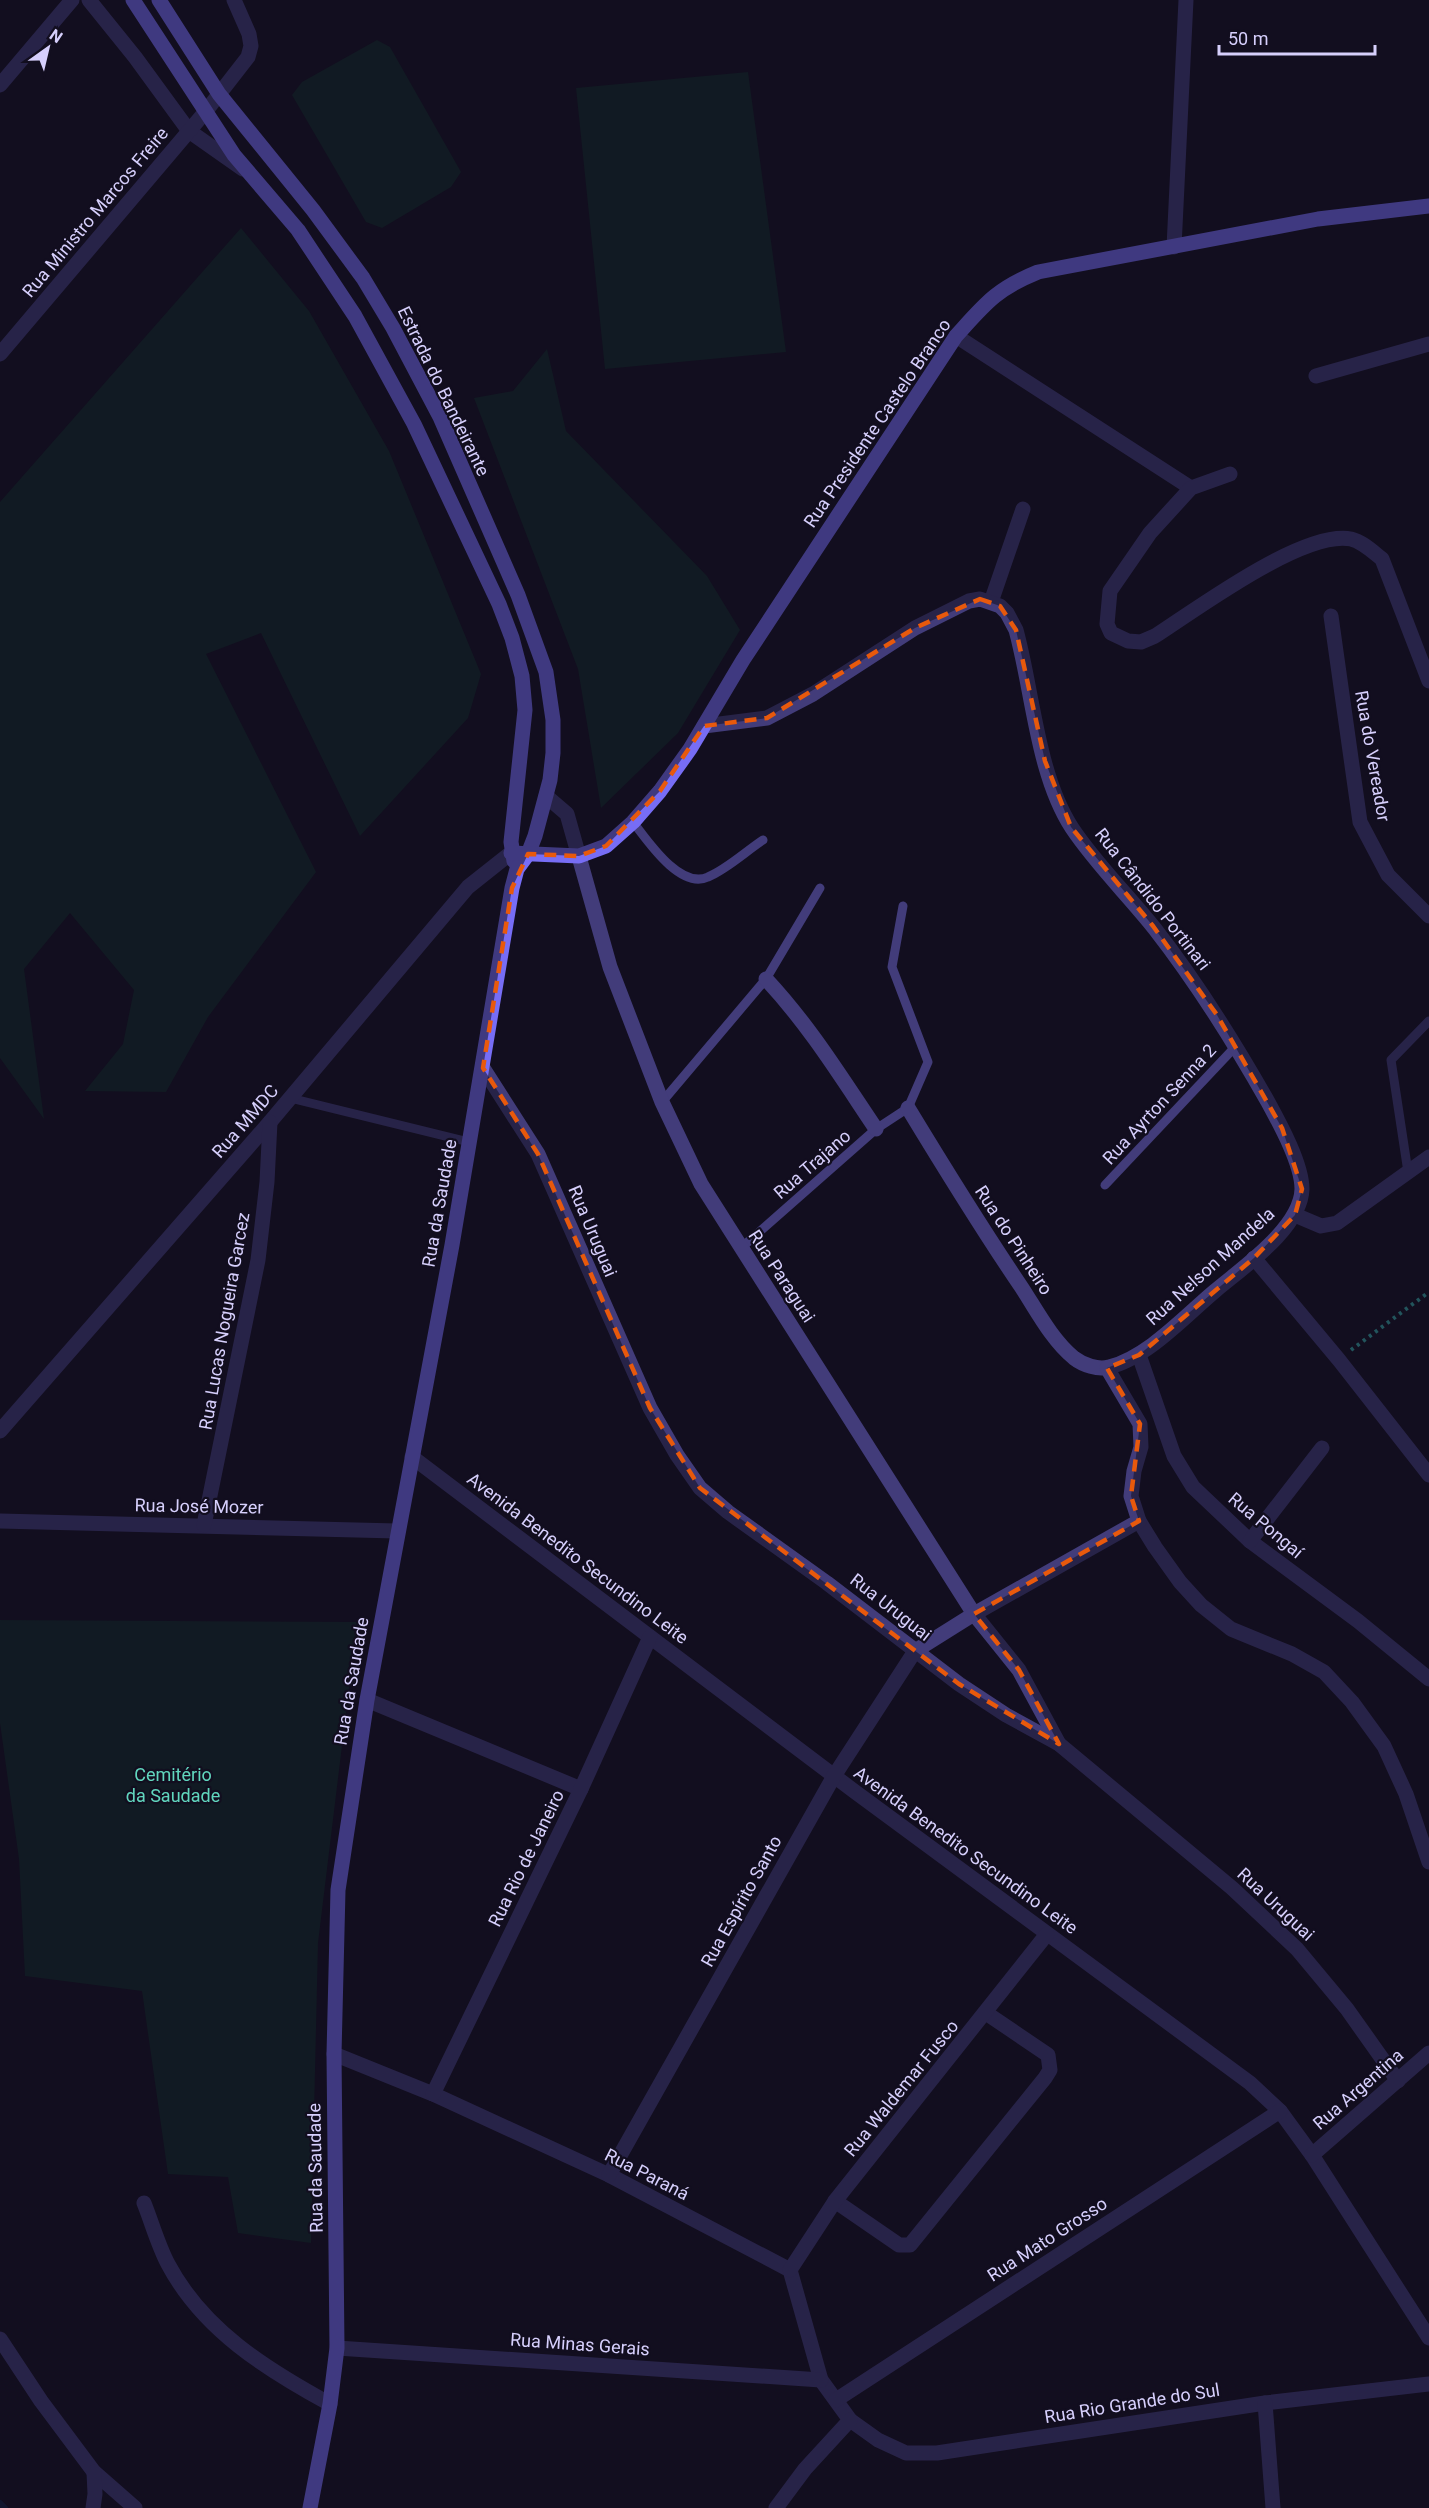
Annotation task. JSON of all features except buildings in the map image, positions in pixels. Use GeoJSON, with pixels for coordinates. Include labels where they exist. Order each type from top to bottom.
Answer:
{"type":"FeatureCollection","features":[{"type":"Feature","properties":{"kind":"main road"},"geometry":{"type":"LineString","coordinates":[[133,0],[249,174],[298,230],[355,316],[414,424],[499,604],[522,676],[525,710],[511,853],[517,869]]}},
{"type":"Feature","properties":{"kind":"main road","name":"Estrada do Bandeirante"},"geometry":{"type":"LineString","coordinates":[[159,0],[219,94],[313,210],[363,278],[393,328],[440,417],[518,595],[546,672],[553,720],[553,753],[546,796],[528,854]]}},
{"type":"Feature","properties":{"kind":"main road","name":"Rua Presidente Castelo Branco"},"geometry":{"type":"LineString","coordinates":[[528,854],[579,856],[606,846],[633,822],[660,791],[704,726],[743,660],[956,336],[988,300],[1011,283],[1038,272],[1318,219],[1429,206]]}},
{"type":"Feature","properties":{"kind":"main road"},"geometry":{"type":"LineString","coordinates":[[511,853],[528,854]]}},
{"type":"Feature","properties":{"kind":"main road","name":"Rua da Saudade"},"geometry":{"type":"LineString","coordinates":[[310,2508],[330,2404],[337,2348],[334,2054],[338,1890],[367,1700],[452,1245],[512,888],[517,869],[528,854]]}},
{"type":"Feature","properties":{"kind":"street"},"geometry":{"type":"LineString","coordinates":[[0,85],[72,0]]}},
{"type":"Feature","properties":{"kind":"street"},"geometry":{"type":"LineString","coordinates":[[89,0],[135,57],[189,131],[249,174]]}},
{"type":"Feature","properties":{"kind":"street","name":"Rua Ministro Marcos Freire"},"geometry":{"type":"LineString","coordinates":[[0,354],[206,111],[248,57],[251,46],[234,0]]}},
{"type":"Feature","properties":{"kind":"street"},"geometry":{"type":"LineString","coordinates":[[1174,247],[1186,0]]}},
{"type":"Feature","properties":{"kind":"street"},"geometry":{"type":"LineString","coordinates":[[956,336],[1191,488]]}},
{"type":"Feature","properties":{"kind":"street"},"geometry":{"type":"LineString","coordinates":[[1316,376],[1429,344]]}},
{"type":"Feature","properties":{"kind":"street"},"geometry":{"type":"LineString","coordinates":[[1230,474],[1191,488],[1150,533],[1110,591],[1107,624],[1111,633],[1128,641],[1141,642],[1155,636],[1286,555],[1314,543],[1341,538],[1354,540],[1368,547],[1382,560],[1429,681]]}},
{"type":"Feature","properties":{"kind":"street"},"geometry":{"type":"LineString","coordinates":[[704,726],[767,718],[813,694],[915,628],[969,601],[980,599],[991,602],[1023,509]]}},
{"type":"Feature","properties":{"kind":"street","name":"Rua Cândido Portinari"},"geometry":{"type":"LineString","coordinates":[[991,602],[1007,612],[1016,630],[1045,761],[1057,798],[1071,827],[1189,973],[1236,1047],[1282,1128],[1294,1157],[1302,1189],[1295,1215]]}},
{"type":"Feature","properties":{"kind":"street","name":"Rua do Vereador"},"geometry":{"type":"LineString","coordinates":[[1331,616],[1360,822],[1388,874],[1429,916]]}},
{"type":"Feature","properties":{"kind":"street","name":"Rua Paraguai"},"geometry":{"type":"LineString","coordinates":[[546,796],[567,814],[610,967],[662,1102],[701,1184],[974,1614],[1018,1670],[1059,1744]]}},
{"type":"Feature","properties":{"kind":"street","name":"Rua MMDC"},"geometry":{"type":"LineString","coordinates":[[0,1431],[270,1122],[468,887],[511,853]]}},
{"type":"Feature","properties":{"kind":"street"},"geometry":{"type":"LineString","coordinates":[[766,979],[796,1011],[815,1037],[876,1130]]}},
{"type":"Feature","properties":{"kind":"street","name":"Rua Uruguai"},"geometry":{"type":"LineString","coordinates":[[483,1068],[538,1154],[650,1408],[676,1455],[700,1488],[728,1512],[827,1583],[915,1651],[1006,1715],[1059,1744],[1232,1888],[1297,1949],[1347,2009],[1398,2081]]}},
{"type":"Feature","properties":{"kind":"street","name":"Rua do Pinheiro"},"geometry":{"type":"LineString","coordinates":[[908,1108],[970,1211],[1064,1349],[1077,1360],[1092,1366],[1107,1368]]}},
{"type":"Feature","properties":{"kind":"street","name":"Rua Lucas Nogueira Garcez"},"geometry":{"type":"LineString","coordinates":[[204,1525],[258,1260],[267,1182],[270,1122]]}},
{"type":"Feature","properties":{"kind":"street","name":"Rua Nelson Mandela"},"geometry":{"type":"LineString","coordinates":[[1107,1368],[1139,1355],[1254,1258],[1295,1215],[1321,1226],[1337,1223],[1429,1157]]}},
{"type":"Feature","properties":{"kind":"street"},"geometry":{"type":"LineString","coordinates":[[1254,1258],[1339,1360],[1429,1475]]}},
{"type":"Feature","properties":{"kind":"street","name":"Rua Pongaí"},"geometry":{"type":"LineString","coordinates":[[1139,1355],[1174,1456],[1193,1487],[1250,1541],[1358,1621],[1429,1679]]}},
{"type":"Feature","properties":{"kind":"street"},"geometry":{"type":"LineString","coordinates":[[1107,1368],[1140,1424],[1141,1447],[1134,1471],[1131,1496],[1139,1521],[1180,1582],[1201,1605],[1231,1629],[1292,1654],[1324,1672],[1352,1702],[1384,1746],[1406,1794],[1429,1862]]}},
{"type":"Feature","properties":{"kind":"street"},"geometry":{"type":"LineString","coordinates":[[1250,1541],[1322,1448]]}},
{"type":"Feature","properties":{"kind":"street","name":"Avenida Benedito Secundino Leite"},"geometry":{"type":"LineString","coordinates":[[412,1457],[834,1776],[1250,2083],[1280,2110],[1312,2155],[1429,2338]]}},
{"type":"Feature","properties":{"kind":"street","name":"Rua José Mozer"},"geometry":{"type":"LineString","coordinates":[[0,1521],[397,1531]]}},
{"type":"Feature","properties":{"kind":"street"},"geometry":{"type":"LineString","coordinates":[[915,1651],[974,1614],[1139,1521]]}},
{"type":"Feature","properties":{"kind":"street","name":"Rua Rio de Janeiro"},"geometry":{"type":"LineString","coordinates":[[433,2094],[581,1789],[650,1637]]}},
{"type":"Feature","properties":{"kind":"street","name":"Rua Espírito Santo"},"geometry":{"type":"LineString","coordinates":[[609,2175],[834,1776],[915,1651]]}},
{"type":"Feature","properties":{"kind":"street"},"geometry":{"type":"LineString","coordinates":[[367,1700],[581,1789]]}},
{"type":"Feature","properties":{"kind":"street","name":"Rua Waldemar Fusco"},"geometry":{"type":"LineString","coordinates":[[790,2270],[835,2201],[1047,1934]]}},
{"type":"Feature","properties":{"kind":"street"},"geometry":{"type":"LineString","coordinates":[[835,2201],[899,2245],[910,2245],[1045,2078],[1050,2070],[1048,2055],[986,2013]]}},
{"type":"Feature","properties":{"kind":"street","name":"Rua Paraná"},"geometry":{"type":"LineString","coordinates":[[334,2054],[433,2094],[609,2175],[790,2270]]}},
{"type":"Feature","properties":{"kind":"street","name":"Rua Argentina"},"geometry":{"type":"LineString","coordinates":[[1312,2155],[1429,2054]]}},
{"type":"Feature","properties":{"kind":"street","name":"Rua Mato Grosso"},"geometry":{"type":"LineString","coordinates":[[836,2400],[1280,2110]]}},
{"type":"Feature","properties":{"kind":"street"},"geometry":{"type":"LineString","coordinates":[[144,2203],[167,2263],[191,2300],[233,2343],[280,2376],[330,2404]]}},
{"type":"Feature","properties":{"kind":"street"},"geometry":{"type":"LineString","coordinates":[[776,2508],[805,2469],[850,2420],[821,2380],[790,2270]]}},
{"type":"Feature","properties":{"kind":"street"},"geometry":{"type":"LineString","coordinates":[[0,2339],[41,2401],[94,2472],[135,2508]]}},
{"type":"Feature","properties":{"kind":"street","name":"Rua Minas Gerais"},"geometry":{"type":"LineString","coordinates":[[337,2348],[821,2380]]}},
{"type":"Feature","properties":{"kind":"street","name":"Rua Rio Grande do Sul"},"geometry":{"type":"LineString","coordinates":[[850,2420],[878,2440],[906,2453],[937,2453],[1265,2403],[1429,2384]]}},
{"type":"Feature","properties":{"kind":"street"},"geometry":{"type":"LineString","coordinates":[[1265,2403],[1273,2508]]}},
{"type":"Feature","properties":{"kind":"street"},"geometry":{"type":"LineString","coordinates":[[93,2508],[94,2472]]}},
{"type":"Feature","properties":{"kind":"lane"},"geometry":{"type":"LineString","coordinates":[[633,822],[661,858],[686,877],[706,879],[763,840]]}},
{"type":"Feature","properties":{"kind":"lane"},"geometry":{"type":"LineString","coordinates":[[662,1102],[766,979],[820,888]]}},
{"type":"Feature","properties":{"kind":"lane"},"geometry":{"type":"LineString","coordinates":[[903,906],[892,967],[928,1062],[908,1108]]}},
{"type":"Feature","properties":{"kind":"lane"},"geometry":{"type":"LineString","coordinates":[[1408,1172],[1391,1060],[1429,1021]]}},
{"type":"Feature","properties":{"kind":"lane","name":"Rua Ayrton Senna 2"},"geometry":{"type":"LineString","coordinates":[[1106,1185],[1236,1047]]}},
{"type":"Feature","properties":{"kind":"lane"},"geometry":{"type":"LineString","coordinates":[[290,1098],[469,1142]]}},
{"type":"Feature","properties":{"kind":"lane","name":"Rua Trajano"},"geometry":{"type":"LineString","coordinates":[[741,1248],[876,1130],[908,1108]]}},
{"type":"Feature","properties":{"kind":"path"},"geometry":{"type":"LineString","coordinates":[[1339,1360],[1429,1292]]}},
{"type":"Feature","properties":{"kind":"highlighted area"},"geometry":{"type":"Polygon","coordinates":[[[980,599],[1000,606],[1016,630],[1045,761],[1071,827],[1153,926],[1217,1015],[1282,1128],[1302,1189],[1295,1215],[1254,1258],[1139,1355],[1107,1368],[1140,1424],[1131,1496],[1139,1521],[974,1614],[1019,1670],[1059,1744],[959,1684],[700,1488],[650,1408],[538,1154],[483,1068],[512,888],[528,854],[579,856],[606,846],[660,791],[704,726],[767,718],[915,628],[980,599]]]}},
{"type":"Feature","properties":{"kind":"green space"},"geometry":{"type":"Polygon","coordinates":[[[377,40],[390,47],[461,172],[451,187],[382,228],[366,222],[292,95],[302,82],[377,40]]]}},
{"type":"Feature","properties":{"kind":"green space"},"geometry":{"type":"Polygon","coordinates":[[[748,72],[786,352],[605,369],[576,88],[748,72]]]}},
{"type":"Feature","properties":{"kind":"green space"},"geometry":{"type":"Polygon","coordinates":[[[241,228],[309,311],[389,451],[481,674],[468,718],[360,836],[261,633],[206,654],[316,872],[208,1017],[166,1092],[85,1091],[123,1044],[134,990],[70,913],[24,969],[44,1119],[0,1058],[0,502],[241,228]]]}},
{"type":"Feature","properties":{"kind":"green space"},"geometry":{"type":"Polygon","coordinates":[[[547,349],[566,431],[707,576],[740,630],[678,733],[601,808],[578,669],[474,398],[513,391],[547,349]]]}},
{"type":"Feature","properties":{"kind":"green space","name":"Cemitério da Saudade"},"geometry":{"type":"Polygon","coordinates":[[[0,1620],[357,1622],[318,1943],[311,2243],[238,2233],[228,2177],[168,2174],[142,1991],[25,1976],[19,1859],[0,1723],[0,1620]]]}},
{"type":"Feature","properties":{"kind":"waterway"},"geometry":{"type":"LineString","coordinates":[[0,2503],[5,2508]]}}]}
